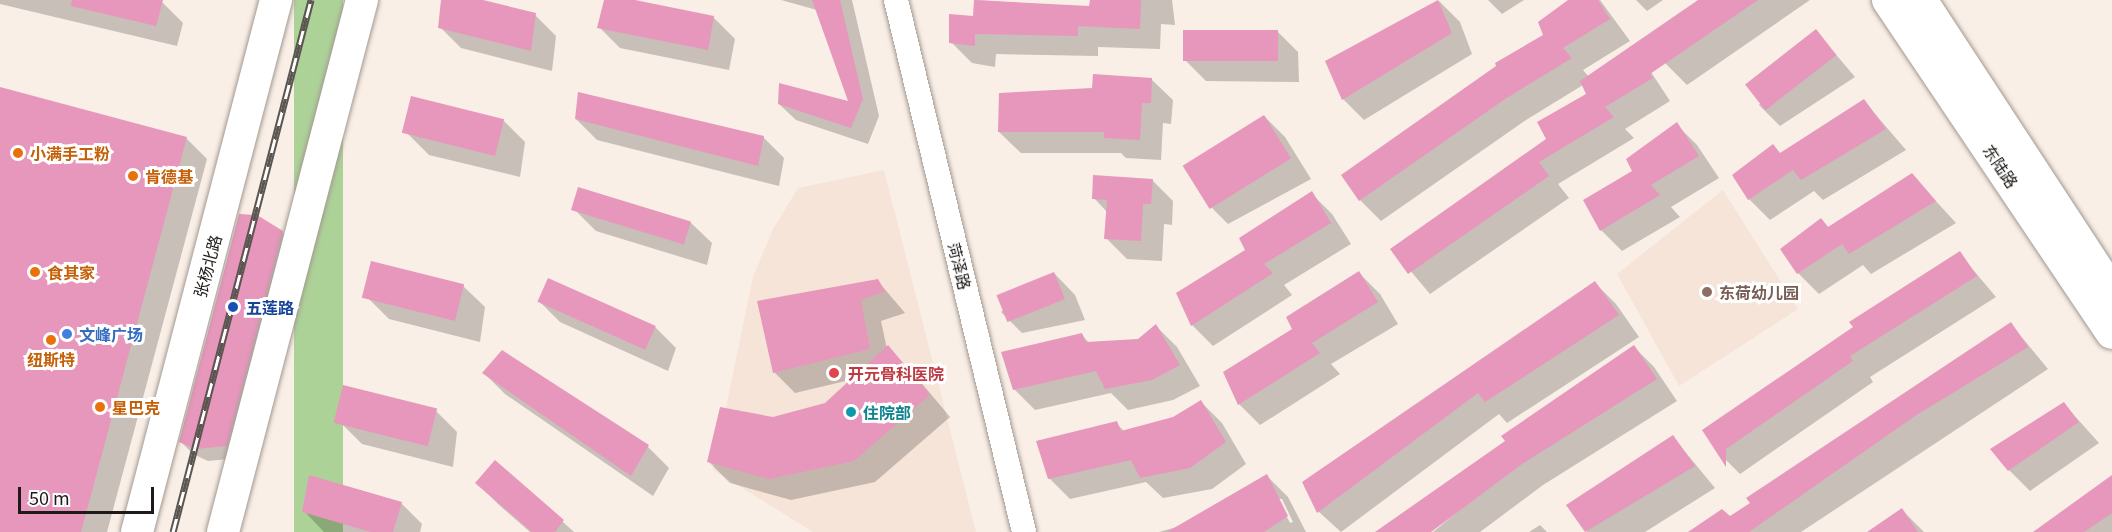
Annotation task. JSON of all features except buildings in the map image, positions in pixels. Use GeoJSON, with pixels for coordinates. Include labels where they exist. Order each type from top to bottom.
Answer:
{"type":"FeatureCollection","features":[{"type":"Feature","properties":{"kind":"main road","name":"张杨北路"},"geometry":{"type":"LineString","coordinates":[[137,532],[276,0]]}},
{"type":"Feature","properties":{"kind":"main road"},"geometry":{"type":"LineString","coordinates":[[223,532],[362,0]]}},
{"type":"Feature","properties":{"kind":"main road","name":"东陆路"},"geometry":{"type":"LineString","coordinates":[[1888,0],[2112,333]]}},
{"type":"Feature","properties":{"kind":"main road","name":"东陆路"},"geometry":{"type":"LineString","coordinates":[[1921,0],[2112,292]]}},
{"type":"Feature","properties":{"kind":"street","name":"菏泽路"},"geometry":{"type":"LineString","coordinates":[[896,0],[1024,532]]}},
{"type":"Feature","properties":{"kind":"shaded area","name":"开元骨科医院"},"geometry":{"type":"Polygon","coordinates":[[[884,170],[976,532],[813,532],[713,470],[753,277],[773,229],[798,188],[884,170]]]}},
{"type":"Feature","properties":{"kind":"shaded area","name":"东荷幼儿园"},"geometry":{"type":"Polygon","coordinates":[[[1723,190],[1798,309],[1679,386],[1617,274],[1723,190]]]}},
{"type":"Feature","properties":{"kind":"green space"},"geometry":{"type":"Polygon","coordinates":[[[294,0],[343,0],[343,532],[294,532],[294,0]]]}},
{"type":"Feature","properties":{"kind":"railway"},"geometry":{"type":"LineString","coordinates":[[173,532],[311,0]]}},
{"type":"Feature","properties":{"kind":"place","name":"小满手工粉"},"geometry":{"type":"Point","coordinates":[18,153]}},
{"type":"Feature","properties":{"kind":"place","name":"肯德基"},"geometry":{"type":"Point","coordinates":[133,176]}},
{"type":"Feature","properties":{"kind":"place","name":"食其家"},"geometry":{"type":"Point","coordinates":[35,272]}},
{"type":"Feature","properties":{"kind":"place","name":"东荷幼儿园"},"geometry":{"type":"Point","coordinates":[1707,292]}},
{"type":"Feature","properties":{"kind":"place","name":"五莲路"},"geometry":{"type":"Point","coordinates":[233,307]}},
{"type":"Feature","properties":{"kind":"place","name":"文峰广场"},"geometry":{"type":"Point","coordinates":[67,334]}},
{"type":"Feature","properties":{"kind":"place","name":"纽斯特"},"geometry":{"type":"Point","coordinates":[51,340]}},
{"type":"Feature","properties":{"kind":"place","name":"开元骨科医院"},"geometry":{"type":"Point","coordinates":[834,373]}},
{"type":"Feature","properties":{"kind":"place","name":"星巴克"},"geometry":{"type":"Point","coordinates":[100,407]}},
{"type":"Feature","properties":{"kind":"place","name":"住院部"},"geometry":{"type":"Point","coordinates":[851,412]}}]}
